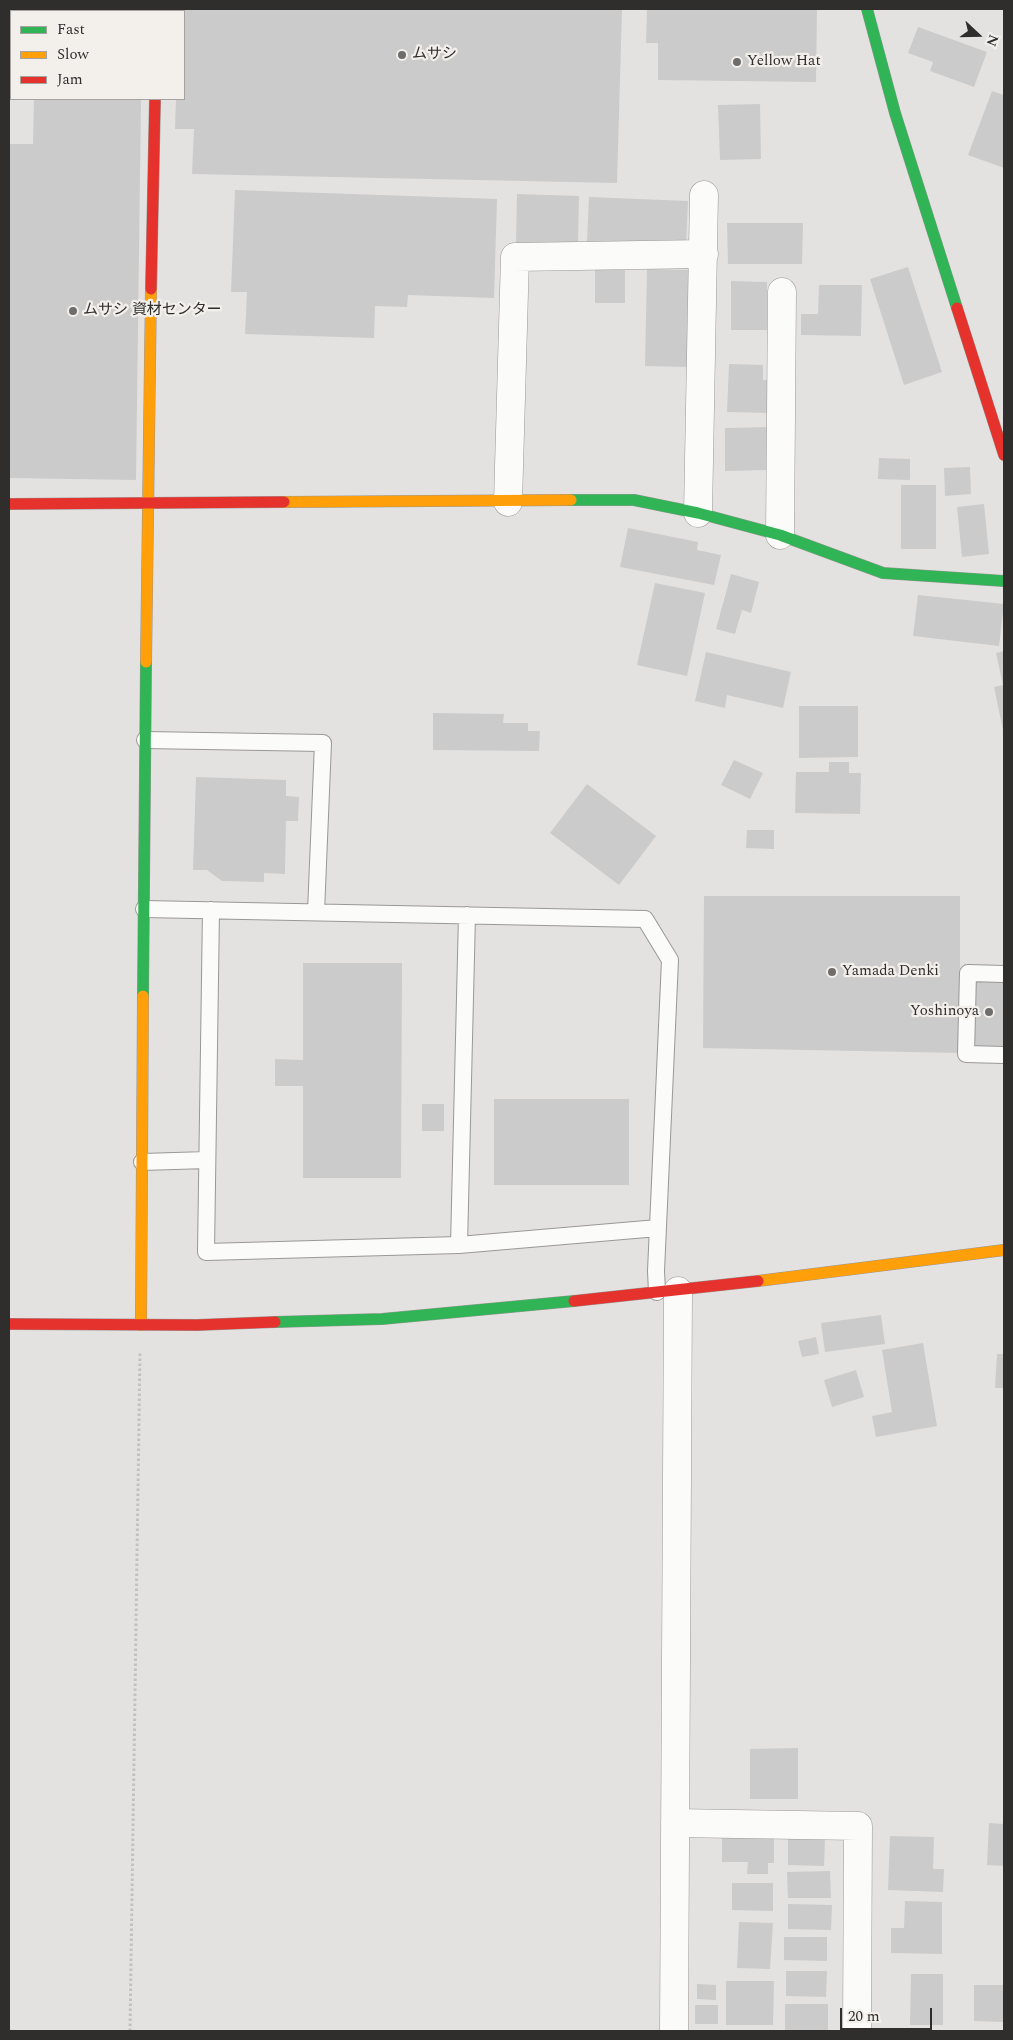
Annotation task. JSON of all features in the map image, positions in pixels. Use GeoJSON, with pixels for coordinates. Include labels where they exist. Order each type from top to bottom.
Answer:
{"type":"FeatureCollection","features":[{"type":"Feature","properties":{"kind":"street"},"geometry":{"type":"LineString","coordinates":[[866,9],[894,113],[1004,455]]}},
{"type":"Feature","properties":{"kind":"street"},"geometry":{"type":"LineString","coordinates":[[141,1325],[147,503],[155,100]]}},
{"type":"Feature","properties":{"kind":"street"},"geometry":{"type":"LineString","coordinates":[[698,513],[704,195]]}},
{"type":"Feature","properties":{"kind":"street"},"geometry":{"type":"LineString","coordinates":[[508,502],[515,257],[704,254]]}},
{"type":"Feature","properties":{"kind":"street"},"geometry":{"type":"LineString","coordinates":[[780,535],[782,292]]}},
{"type":"Feature","properties":{"kind":"street"},"geometry":{"type":"LineString","coordinates":[[9,504],[634,500],[698,513],[780,535],[883,573],[1004,581]]}},
{"type":"Feature","properties":{"kind":"street"},"geometry":{"type":"LineString","coordinates":[[9,1324],[198,1325],[382,1319],[668,1291],[1004,1250]]}},
{"type":"Feature","properties":{"kind":"street"},"geometry":{"type":"LineString","coordinates":[[668,1291],[675,1823],[674,2031]]}},
{"type":"Feature","properties":{"kind":"street"},"geometry":{"type":"LineString","coordinates":[[675,1823],[858,1826],[857,2031]]}},
{"type":"Feature","properties":{"kind":"lane"},"geometry":{"type":"LineString","coordinates":[[145,740],[323,742],[316,912]]}},
{"type":"Feature","properties":{"kind":"lane"},"geometry":{"type":"LineString","coordinates":[[144,909],[645,919],[670,960],[656,1271],[668,1291]]}},
{"type":"Feature","properties":{"kind":"lane"},"geometry":{"type":"LineString","coordinates":[[211,910],[206,1252],[459,1245],[658,1228]]}},
{"type":"Feature","properties":{"kind":"lane"},"geometry":{"type":"LineString","coordinates":[[459,1245],[467,915]]}},
{"type":"Feature","properties":{"kind":"lane"},"geometry":{"type":"LineString","coordinates":[[1004,974],[968,973],[966,1054],[1004,1055]]}},
{"type":"Feature","properties":{"kind":"lane"},"geometry":{"type":"LineString","coordinates":[[142,1162],[207,1160]]}},
{"type":"Feature","properties":{"kind":"path"},"geometry":{"type":"LineString","coordinates":[[130,2031],[141,1325]]}},
{"type":"Feature","properties":{"kind":"building","name":"ムサシ"},"geometry":{"type":"Polygon","coordinates":[[[622,9],[617,183],[192,174],[194,129],[175,129],[176,100],[185,100],[185,10],[178,10],[622,9]]]}},
{"type":"Feature","properties":{"kind":"building","name":"Yellow Hat"},"geometry":{"type":"Polygon","coordinates":[[[647,9],[817,9],[816,82],[658,80],[658,43],[646,43],[647,9]]]}},
{"type":"Feature","properties":{"kind":"building"},"geometry":{"type":"Polygon","coordinates":[[[918,27],[987,52],[974,87],[930,71],[933,62],[908,53],[918,27]]]}},
{"type":"Feature","properties":{"kind":"building"},"geometry":{"type":"Polygon","coordinates":[[[992,91],[1004,95],[1004,168],[968,155],[992,91]]]}},
{"type":"Feature","properties":{"kind":"building","name":"ムサシ 資材センター"},"geometry":{"type":"Polygon","coordinates":[[[34,100],[141,100],[136,480],[9,478],[9,144],[33,144],[34,100]]]}},
{"type":"Feature","properties":{"kind":"building"},"geometry":{"type":"Polygon","coordinates":[[[760,104],[761,159],[720,160],[718,105],[760,104]]]}},
{"type":"Feature","properties":{"kind":"building"},"geometry":{"type":"Polygon","coordinates":[[[235,190],[497,199],[494,298],[408,295],[407,307],[375,306],[374,338],[245,334],[247,292],[231,292],[235,190]]]}},
{"type":"Feature","properties":{"kind":"building"},"geometry":{"type":"Polygon","coordinates":[[[517,194],[579,196],[578,244],[516,243],[517,194]]]}},
{"type":"Feature","properties":{"kind":"building"},"geometry":{"type":"Polygon","coordinates":[[[589,197],[688,201],[686,246],[587,242],[589,197]]]}},
{"type":"Feature","properties":{"kind":"building"},"geometry":{"type":"Polygon","coordinates":[[[727,223],[803,223],[802,264],[728,264],[727,223]]]}},
{"type":"Feature","properties":{"kind":"building"},"geometry":{"type":"Polygon","coordinates":[[[908,267],[942,372],[904,385],[870,279],[908,267]]]}},
{"type":"Feature","properties":{"kind":"building"},"geometry":{"type":"Polygon","coordinates":[[[647,269],[692,270],[689,367],[645,366],[647,269]]]}},
{"type":"Feature","properties":{"kind":"building"},"geometry":{"type":"Polygon","coordinates":[[[595,270],[625,270],[625,303],[595,303],[595,270]]]}},
{"type":"Feature","properties":{"kind":"building"},"geometry":{"type":"Polygon","coordinates":[[[731,281],[767,282],[767,330],[731,330],[731,281]]]}},
{"type":"Feature","properties":{"kind":"building"},"geometry":{"type":"Polygon","coordinates":[[[819,285],[862,285],[861,336],[801,335],[801,314],[818,314],[819,285]]]}},
{"type":"Feature","properties":{"kind":"building"},"geometry":{"type":"Polygon","coordinates":[[[729,364],[763,365],[763,380],[771,380],[771,413],[727,412],[729,364]]]}},
{"type":"Feature","properties":{"kind":"building"},"geometry":{"type":"Polygon","coordinates":[[[769,427],[769,470],[725,471],[725,428],[769,427]]]}},
{"type":"Feature","properties":{"kind":"building"},"geometry":{"type":"Polygon","coordinates":[[[879,458],[910,459],[910,480],[878,479],[879,458]]]}},
{"type":"Feature","properties":{"kind":"building"},"geometry":{"type":"Polygon","coordinates":[[[970,467],[971,494],[945,496],[944,468],[970,467]]]}},
{"type":"Feature","properties":{"kind":"building"},"geometry":{"type":"Polygon","coordinates":[[[901,485],[936,485],[936,549],[901,549],[901,485]]]}},
{"type":"Feature","properties":{"kind":"building"},"geometry":{"type":"Polygon","coordinates":[[[984,504],[989,554],[962,557],[957,507],[984,504]]]}},
{"type":"Feature","properties":{"kind":"building"},"geometry":{"type":"Polygon","coordinates":[[[628,528],[698,542],[697,550],[721,555],[714,585],[620,567],[628,528]]]}},
{"type":"Feature","properties":{"kind":"building"},"geometry":{"type":"Polygon","coordinates":[[[731,574],[759,582],[751,613],[742,610],[735,634],[716,629],[731,574]]]}},
{"type":"Feature","properties":{"kind":"building"},"geometry":{"type":"Polygon","coordinates":[[[655,583],[705,593],[687,676],[637,665],[655,583]]]}},
{"type":"Feature","properties":{"kind":"building"},"geometry":{"type":"Polygon","coordinates":[[[918,595],[1004,604],[999,646],[913,636],[918,595]]]}},
{"type":"Feature","properties":{"kind":"building"},"geometry":{"type":"Polygon","coordinates":[[[1004,651],[1003,730],[994,687],[1003,685],[996,653],[1004,651]]]}},
{"type":"Feature","properties":{"kind":"building"},"geometry":{"type":"Polygon","coordinates":[[[706,652],[791,672],[783,708],[727,695],[725,708],[695,701],[706,652]]]}},
{"type":"Feature","properties":{"kind":"building"},"geometry":{"type":"Polygon","coordinates":[[[799,706],[858,706],[858,757],[799,758],[799,706]]]}},
{"type":"Feature","properties":{"kind":"building"},"geometry":{"type":"Polygon","coordinates":[[[433,713],[504,714],[503,723],[528,723],[528,731],[540,731],[539,751],[433,750],[433,713]]]}},
{"type":"Feature","properties":{"kind":"building"},"geometry":{"type":"Polygon","coordinates":[[[734,760],[763,773],[750,799],[721,785],[734,760]]]}},
{"type":"Feature","properties":{"kind":"building"},"geometry":{"type":"Polygon","coordinates":[[[829,762],[849,762],[849,773],[861,773],[860,814],[795,813],[796,772],[829,772],[829,762]]]}},
{"type":"Feature","properties":{"kind":"building"},"geometry":{"type":"Polygon","coordinates":[[[196,777],[286,780],[286,796],[299,797],[298,821],[286,821],[285,874],[264,873],[264,882],[222,881],[207,870],[193,870],[196,777]]]}},
{"type":"Feature","properties":{"kind":"building"},"geometry":{"type":"Polygon","coordinates":[[[587,784],[656,836],[619,885],[550,833],[587,784]]]}},
{"type":"Feature","properties":{"kind":"building"},"geometry":{"type":"Polygon","coordinates":[[[747,830],[774,830],[774,849],[746,848],[747,830]]]}},
{"type":"Feature","properties":{"kind":"building","name":"Yamada Denki"},"geometry":{"type":"Polygon","coordinates":[[[704,896],[960,896],[960,1053],[703,1048],[704,896]]]}},
{"type":"Feature","properties":{"kind":"building"},"geometry":{"type":"Polygon","coordinates":[[[303,963],[402,963],[401,1178],[303,1178],[303,1086],[275,1086],[275,1059],[303,1060],[303,963]]]}},
{"type":"Feature","properties":{"kind":"building","name":"Yoshinoya"},"geometry":{"type":"Polygon","coordinates":[[[973,975],[1004,975],[1004,1048],[973,1048],[973,975]]]}},
{"type":"Feature","properties":{"kind":"building"},"geometry":{"type":"Polygon","coordinates":[[[494,1099],[629,1099],[629,1185],[494,1185],[494,1099]]]}},
{"type":"Feature","properties":{"kind":"building"},"geometry":{"type":"Polygon","coordinates":[[[422,1104],[444,1104],[444,1131],[422,1131],[422,1104]]]}},
{"type":"Feature","properties":{"kind":"building"},"geometry":{"type":"Polygon","coordinates":[[[881,1315],[885,1344],[825,1352],[821,1323],[881,1315]]]}},
{"type":"Feature","properties":{"kind":"building"},"geometry":{"type":"Polygon","coordinates":[[[816,1337],[819,1354],[802,1357],[798,1341],[816,1337]]]}},
{"type":"Feature","properties":{"kind":"building"},"geometry":{"type":"Polygon","coordinates":[[[923,1343],[937,1426],[876,1437],[872,1416],[892,1412],[882,1350],[923,1343]]]}},
{"type":"Feature","properties":{"kind":"building"},"geometry":{"type":"Polygon","coordinates":[[[997,1354],[1004,1354],[1004,1388],[995,1388],[997,1354]]]}},
{"type":"Feature","properties":{"kind":"building"},"geometry":{"type":"Polygon","coordinates":[[[856,1370],[864,1397],[832,1407],[824,1380],[856,1370]]]}},
{"type":"Feature","properties":{"kind":"building"},"geometry":{"type":"Polygon","coordinates":[[[798,1748],[798,1799],[750,1799],[750,1749],[798,1748]]]}},
{"type":"Feature","properties":{"kind":"building"},"geometry":{"type":"Polygon","coordinates":[[[989,1823],[1004,1824],[1004,1866],[987,1865],[989,1823]]]}},
{"type":"Feature","properties":{"kind":"building"},"geometry":{"type":"Polygon","coordinates":[[[722,1834],[774,1834],[774,1863],[768,1863],[768,1874],[747,1874],[748,1862],[722,1862],[722,1834]]]}},
{"type":"Feature","properties":{"kind":"building"},"geometry":{"type":"Polygon","coordinates":[[[890,1836],[934,1837],[933,1869],[944,1869],[943,1892],[888,1890],[890,1836]]]}},
{"type":"Feature","properties":{"kind":"building"},"geometry":{"type":"Polygon","coordinates":[[[788,1838],[825,1838],[824,1866],[788,1865],[788,1838]]]}},
{"type":"Feature","properties":{"kind":"building"},"geometry":{"type":"Polygon","coordinates":[[[830,1871],[831,1898],[788,1898],[787,1872],[830,1871]]]}},
{"type":"Feature","properties":{"kind":"building"},"geometry":{"type":"Polygon","coordinates":[[[732,1883],[773,1883],[773,1911],[732,1910],[732,1883]]]}},
{"type":"Feature","properties":{"kind":"building"},"geometry":{"type":"Polygon","coordinates":[[[905,1901],[942,1902],[942,1954],[891,1953],[891,1928],[904,1928],[905,1901]]]}},
{"type":"Feature","properties":{"kind":"building"},"geometry":{"type":"Polygon","coordinates":[[[788,1904],[832,1905],[831,1930],[788,1929],[788,1904]]]}},
{"type":"Feature","properties":{"kind":"building"},"geometry":{"type":"Polygon","coordinates":[[[739,1922],[773,1923],[770,1969],[737,1968],[739,1922]]]}},
{"type":"Feature","properties":{"kind":"building"},"geometry":{"type":"Polygon","coordinates":[[[784,1937],[827,1937],[827,1961],[784,1960],[784,1937]]]}},
{"type":"Feature","properties":{"kind":"building"},"geometry":{"type":"Polygon","coordinates":[[[786,1971],[827,1971],[826,1997],[786,1996],[786,1971]]]}},
{"type":"Feature","properties":{"kind":"building"},"geometry":{"type":"Polygon","coordinates":[[[911,1974],[943,1974],[943,2025],[910,2025],[911,1974]]]}},
{"type":"Feature","properties":{"kind":"building"},"geometry":{"type":"Polygon","coordinates":[[[726,1981],[774,1981],[773,2025],[726,2025],[726,1981]]]}},
{"type":"Feature","properties":{"kind":"building"},"geometry":{"type":"Polygon","coordinates":[[[697,1984],[716,1985],[716,2000],[697,1999],[697,1984]]]}},
{"type":"Feature","properties":{"kind":"building"},"geometry":{"type":"Polygon","coordinates":[[[974,1985],[1004,1985],[1004,2022],[974,2021],[974,1985]]]}},
{"type":"Feature","properties":{"kind":"building"},"geometry":{"type":"Polygon","coordinates":[[[785,2004],[828,2004],[828,2031],[785,2031],[785,2004]]]}},
{"type":"Feature","properties":{"kind":"building"},"geometry":{"type":"Polygon","coordinates":[[[695,2005],[718,2005],[718,2024],[695,2024],[695,2005]]]}},
{"type":"Feature","properties":{"kind":"traffic: fast"},"geometry":{"type":"LineString","coordinates":[[867,9],[895,113],[957,308]]}},
{"type":"Feature","properties":{"kind":"traffic: fast"},"geometry":{"type":"LineString","coordinates":[[571,500],[634,500],[698,513],[780,535],[883,573],[1004,581]]}},
{"type":"Feature","properties":{"kind":"traffic: fast"},"geometry":{"type":"LineString","coordinates":[[143,996],[146,662]]}},
{"type":"Feature","properties":{"kind":"traffic: fast"},"geometry":{"type":"LineString","coordinates":[[275,1322],[382,1319],[574,1301]]}},
{"type":"Feature","properties":{"kind":"traffic: slow"},"geometry":{"type":"LineString","coordinates":[[146,662],[151,289]]}},
{"type":"Feature","properties":{"kind":"traffic: slow"},"geometry":{"type":"LineString","coordinates":[[284,502],[571,500]]}},
{"type":"Feature","properties":{"kind":"traffic: slow"},"geometry":{"type":"LineString","coordinates":[[141,1325],[143,996]]}},
{"type":"Feature","properties":{"kind":"traffic: slow"},"geometry":{"type":"LineString","coordinates":[[758,1281],[1004,1250]]}},
{"type":"Feature","properties":{"kind":"traffic: jam"},"geometry":{"type":"LineString","coordinates":[[151,289],[155,100]]}},
{"type":"Feature","properties":{"kind":"traffic: jam"},"geometry":{"type":"LineString","coordinates":[[957,308],[1004,455]]}},
{"type":"Feature","properties":{"kind":"traffic: jam"},"geometry":{"type":"LineString","coordinates":[[9,504],[284,502]]}},
{"type":"Feature","properties":{"kind":"traffic: jam"},"geometry":{"type":"LineString","coordinates":[[574,1301],[758,1281]]}},
{"type":"Feature","properties":{"kind":"traffic: jam"},"geometry":{"type":"LineString","coordinates":[[9,1324],[197,1325],[275,1322]]}},
{"type":"Feature","properties":{"kind":"place","name":"ムサシ"},"geometry":{"type":"Point","coordinates":[402,55]}},
{"type":"Feature","properties":{"kind":"place","name":"Yellow Hat"},"geometry":{"type":"Point","coordinates":[737,62]}},
{"type":"Feature","properties":{"kind":"place","name":"ムサシ 資材センター"},"geometry":{"type":"Point","coordinates":[73,311]}},
{"type":"Feature","properties":{"kind":"place","name":"Yamada Denki"},"geometry":{"type":"Point","coordinates":[832,972]}},
{"type":"Feature","properties":{"kind":"place","name":"Yoshinoya"},"geometry":{"type":"Point","coordinates":[989,1012]}}]}
